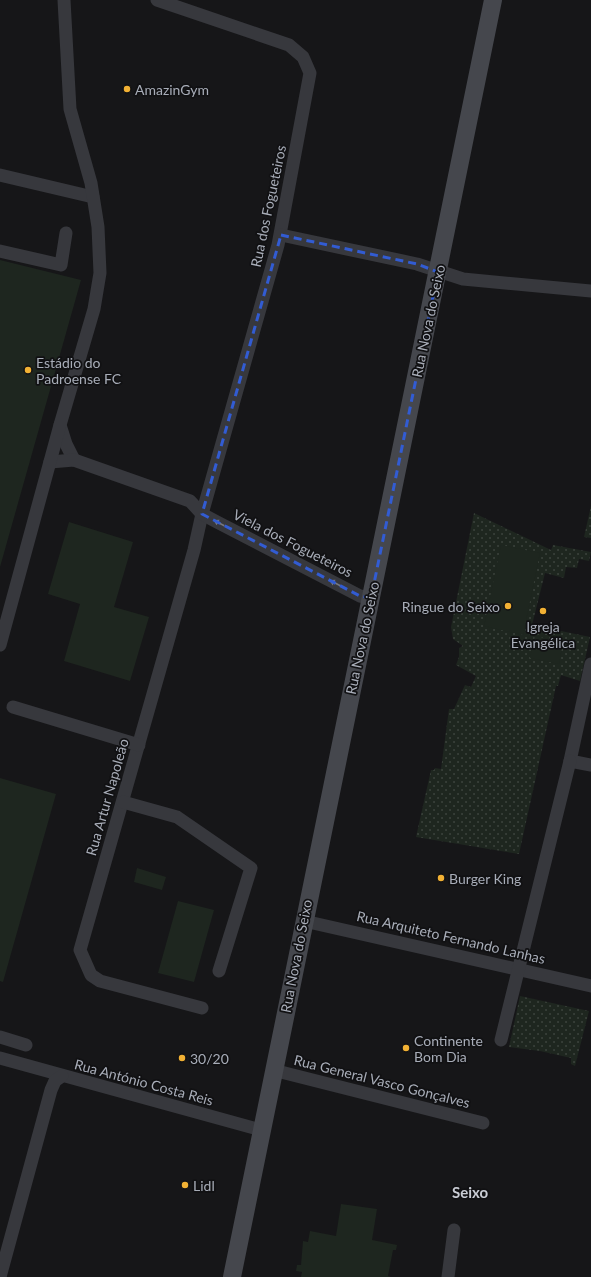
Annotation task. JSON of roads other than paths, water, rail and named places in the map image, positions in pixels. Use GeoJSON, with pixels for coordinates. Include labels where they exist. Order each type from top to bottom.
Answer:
{"type":"FeatureCollection","features":[{"type":"Feature","properties":{"kind":"main road","name":"Rua Nova do Seixo"},"geometry":{"type":"LineString","coordinates":[[232,1277],[273,1070],[493,0]]}},
{"type":"Feature","properties":{"kind":"street"},"geometry":{"type":"LineString","coordinates":[[0,645],[60,425],[94,309],[100,273],[99,239],[93,197],[88,170],[70,109],[64,0]]}},
{"type":"Feature","properties":{"kind":"street","name":"Rua dos Fogueteiros"},"geometry":{"type":"LineString","coordinates":[[157,0],[289,45],[303,56],[310,73],[281,235],[202,514]]}},
{"type":"Feature","properties":{"kind":"street"},"geometry":{"type":"LineString","coordinates":[[0,175],[93,197]]}},
{"type":"Feature","properties":{"kind":"street"},"geometry":{"type":"LineString","coordinates":[[0,251],[61,265],[66,233]]}},
{"type":"Feature","properties":{"kind":"street"},"geometry":{"type":"LineString","coordinates":[[281,235],[417,264],[463,279],[591,291]]}},
{"type":"Feature","properties":{"kind":"street"},"geometry":{"type":"LineString","coordinates":[[50,462],[74,460],[66,444],[60,425]]}},
{"type":"Feature","properties":{"kind":"street","name":"Viela dos Fogueteiros"},"geometry":{"type":"LineString","coordinates":[[74,460],[190,501],[202,514],[360,596],[371,598]]}},
{"type":"Feature","properties":{"kind":"street","name":"Rua Artur Napoleão"},"geometry":{"type":"LineString","coordinates":[[202,514],[194,550],[80,950],[91,975],[100,981],[202,1008]]}},
{"type":"Feature","properties":{"kind":"street"},"geometry":{"type":"LineString","coordinates":[[501,1040],[570,761],[591,664]]}},
{"type":"Feature","properties":{"kind":"street"},"geometry":{"type":"LineString","coordinates":[[13,707],[139,745]]}},
{"type":"Feature","properties":{"kind":"street"},"geometry":{"type":"LineString","coordinates":[[570,761],[591,765]]}},
{"type":"Feature","properties":{"kind":"street"},"geometry":{"type":"LineString","coordinates":[[123,802],[178,817],[251,868],[219,972]]}},
{"type":"Feature","properties":{"kind":"street","name":"Rua Arquiteto Fernando Lanhas"},"geometry":{"type":"LineString","coordinates":[[304,920],[591,986]]}},
{"type":"Feature","properties":{"kind":"street"},"geometry":{"type":"LineString","coordinates":[[0,1037],[26,1045]]}},
{"type":"Feature","properties":{"kind":"street"},"geometry":{"type":"LineString","coordinates":[[0,1058],[62,1076]]}},
{"type":"Feature","properties":{"kind":"street","name":"Rua General Vasco Gonçalves"},"geometry":{"type":"LineString","coordinates":[[273,1070],[483,1123]]}},
{"type":"Feature","properties":{"kind":"street","name":"Rua António Costa Reis"},"geometry":{"type":"LineString","coordinates":[[0,1277],[51,1090],[55,1081],[62,1076],[261,1130]]}},
{"type":"Feature","properties":{"kind":"street"},"geometry":{"type":"LineString","coordinates":[[448,1277],[454,1230]]}},
{"type":"Feature","properties":{"kind":"place","name":"AmazinGym"},"geometry":{"type":"Point","coordinates":[127,89]}},
{"type":"Feature","properties":{"kind":"place","name":"Estádio do Padroense FC"},"geometry":{"type":"Point","coordinates":[28,370]}},
{"type":"Feature","properties":{"kind":"place","name":"Ringue do Seixo"},"geometry":{"type":"Point","coordinates":[508,606]}},
{"type":"Feature","properties":{"kind":"place","name":"Igreja Evangélica"},"geometry":{"type":"Point","coordinates":[543,611]}},
{"type":"Feature","properties":{"kind":"place","name":"Burger King"},"geometry":{"type":"Point","coordinates":[441,878]}},
{"type":"Feature","properties":{"kind":"place","name":"Continente Bom Dia"},"geometry":{"type":"Point","coordinates":[406,1048]}},
{"type":"Feature","properties":{"kind":"place","name":"30/20"},"geometry":{"type":"Point","coordinates":[182,1058]}},
{"type":"Feature","properties":{"kind":"place","name":"Lidl"},"geometry":{"type":"Point","coordinates":[185,1185]}},
{"type":"Feature","properties":{"kind":"district","name":"Seixo"},"geometry":{"type":"Point","coordinates":[470,1192]}}]}
